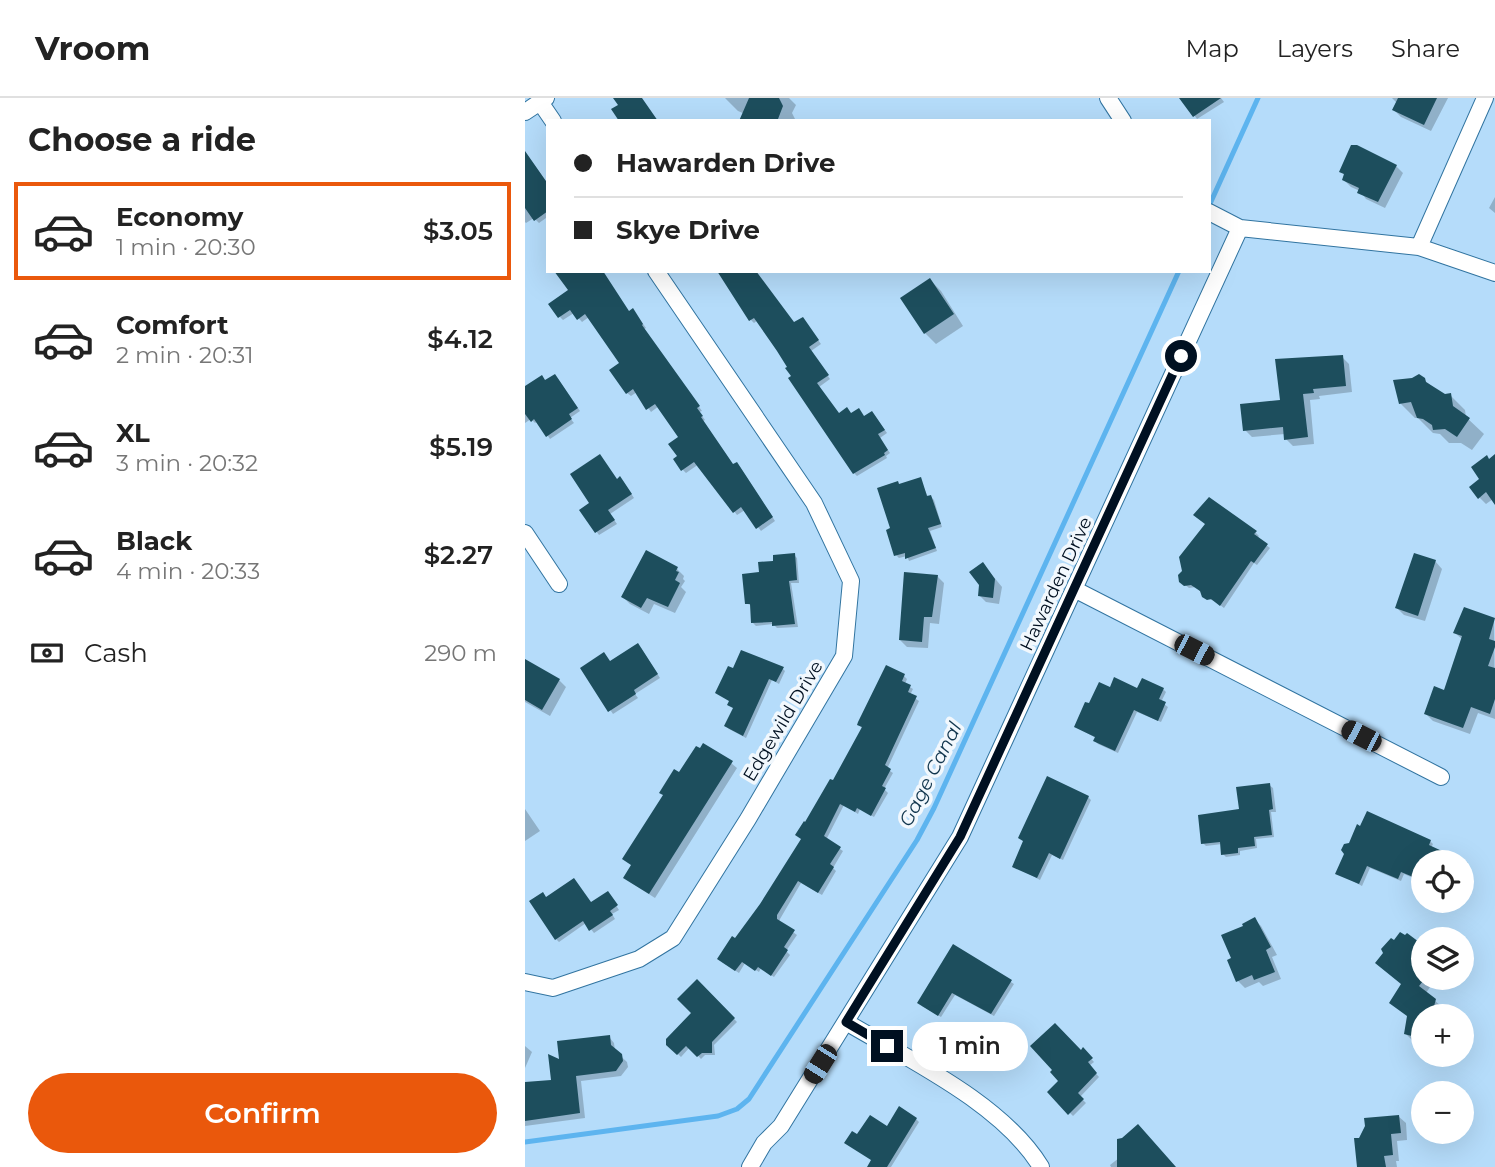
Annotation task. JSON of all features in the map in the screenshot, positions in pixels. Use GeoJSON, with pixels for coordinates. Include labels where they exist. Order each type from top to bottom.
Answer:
{"type":"FeatureCollection","features":[{"type":"Feature","properties":{"kind":"street"},"geometry":{"type":"LineString","coordinates":[[1108,98],[1122,119]]}},
{"type":"Feature","properties":{"kind":"street"},"geometry":{"type":"LineString","coordinates":[[1419,247],[1485,98]]}},
{"type":"Feature","properties":{"kind":"street"},"geometry":{"type":"LineString","coordinates":[[525,112],[543,100],[552,119]]}},
{"type":"Feature","properties":{"kind":"street"},"geometry":{"type":"LineString","coordinates":[[1215,215],[1240,228],[1419,247],[1495,273]]}},
{"type":"Feature","properties":{"kind":"street","name":"Hawarden Drive"},"geometry":{"type":"LineString","coordinates":[[750,1167],[764,1143],[781,1126],[960,837],[1240,228]]}},
{"type":"Feature","properties":{"kind":"street","name":"Edgewild Drive"},"geometry":{"type":"LineString","coordinates":[[525,982],[553,988],[639,958],[673,938],[748,819],[844,656],[851,581],[814,503],[657,273]]}},
{"type":"Feature","properties":{"kind":"street"},"geometry":{"type":"LineString","coordinates":[[525,533],[559,584]]}},
{"type":"Feature","properties":{"kind":"street"},"geometry":{"type":"LineString","coordinates":[[1074,589],[1441,777]]}},
{"type":"Feature","properties":{"kind":"street"},"geometry":{"type":"LineString","coordinates":[[846,1022],[947,1082],[1006,1125],[1041,1167]]}},
{"type":"Feature","properties":{"kind":"building"},"geometry":{"type":"Polygon","coordinates":[[[613,98],[642,98],[657,119],[618,119],[611,109],[618,105],[613,98]]]}},
{"type":"Feature","properties":{"kind":"building"},"geometry":{"type":"Polygon","coordinates":[[[749,98],[779,98],[783,106],[778,119],[740,119],[749,98]]]}},
{"type":"Feature","properties":{"kind":"building"},"geometry":{"type":"Polygon","coordinates":[[[1179,98],[1221,98],[1193,117],[1179,98]]]}},
{"type":"Feature","properties":{"kind":"building"},"geometry":{"type":"Polygon","coordinates":[[[1398,98],[1437,98],[1424,125],[1392,110],[1398,98]]]}},
{"type":"Feature","properties":{"kind":"building"},"geometry":{"type":"Polygon","coordinates":[[[1351,145],[1357,145],[1397,165],[1378,202],[1357,193],[1359,188],[1342,180],[1344,174],[1339,172],[1351,145]]]}},
{"type":"Feature","properties":{"kind":"building"},"geometry":{"type":"Polygon","coordinates":[[[525,151],[546,181],[546,212],[534,221],[525,208],[525,151]]]}},
{"type":"Feature","properties":{"kind":"building"},"geometry":{"type":"Polygon","coordinates":[[[555,273],[604,273],[629,311],[633,308],[642,325],[700,406],[697,408],[703,416],[701,417],[733,464],[737,462],[773,517],[756,529],[741,507],[733,513],[694,462],[681,471],[673,459],[677,456],[668,444],[678,437],[655,404],[646,410],[633,389],[626,394],[609,370],[619,363],[585,314],[577,320],[570,310],[558,318],[548,304],[568,290],[555,273]]]}},
{"type":"Feature","properties":{"kind":"building"},"geometry":{"type":"Polygon","coordinates":[[[718,273],[757,273],[794,322],[803,317],[819,340],[809,347],[829,375],[817,383],[839,413],[847,407],[851,413],[859,408],[864,416],[872,411],[885,430],[878,434],[888,450],[885,455],[853,474],[788,378],[791,376],[777,351],[754,318],[749,321],[718,273]]]}},
{"type":"Feature","properties":{"kind":"building"},"geometry":{"type":"Polygon","coordinates":[[[930,278],[954,314],[924,334],[900,298],[930,278]]]}},
{"type":"Feature","properties":{"kind":"building"},"geometry":{"type":"Polygon","coordinates":[[[1343,355],[1346,386],[1313,389],[1314,393],[1303,394],[1308,437],[1284,440],[1283,427],[1243,431],[1240,404],[1280,400],[1275,359],[1343,355]]]}},
{"type":"Feature","properties":{"kind":"building"},"geometry":{"type":"Polygon","coordinates":[[[555,374],[578,408],[569,414],[572,419],[546,437],[534,419],[531,422],[525,414],[525,386],[542,375],[545,380],[555,374]]]}},
{"type":"Feature","properties":{"kind":"building"},"geometry":{"type":"Polygon","coordinates":[[[1419,374],[1445,394],[1451,393],[1453,406],[1470,418],[1457,437],[1445,429],[1433,430],[1432,425],[1417,418],[1411,402],[1399,404],[1393,380],[1412,378],[1419,374]]]}},
{"type":"Feature","properties":{"kind":"building"},"geometry":{"type":"Polygon","coordinates":[[[600,454],[617,479],[620,476],[632,494],[608,510],[615,520],[595,533],[579,510],[589,503],[570,474],[600,454]]]}},
{"type":"Feature","properties":{"kind":"building"},"geometry":{"type":"Polygon","coordinates":[[[1495,454],[1495,505],[1486,492],[1478,499],[1469,487],[1479,479],[1471,467],[1487,455],[1489,459],[1495,454]]]}},
{"type":"Feature","properties":{"kind":"building"},"geometry":{"type":"Polygon","coordinates":[[[921,477],[927,496],[931,495],[941,524],[928,528],[936,548],[905,559],[905,553],[894,556],[886,530],[890,528],[877,488],[921,477]]]}},
{"type":"Feature","properties":{"kind":"building"},"geometry":{"type":"Polygon","coordinates":[[[1209,497],[1257,531],[1254,534],[1268,544],[1254,563],[1251,561],[1220,606],[1211,599],[1202,597],[1200,591],[1191,585],[1184,586],[1179,582],[1178,575],[1182,571],[1179,557],[1205,524],[1193,515],[1209,497]]]}},
{"type":"Feature","properties":{"kind":"building"},"geometry":{"type":"Polygon","coordinates":[[[646,550],[678,567],[675,580],[680,583],[668,607],[647,598],[641,608],[621,597],[646,550]]]}},
{"type":"Feature","properties":{"kind":"building"},"geometry":{"type":"Polygon","coordinates":[[[795,553],[797,580],[789,581],[795,624],[772,626],[772,622],[751,623],[750,604],[745,604],[742,574],[759,572],[758,562],[773,561],[773,555],[795,553]]]}},
{"type":"Feature","properties":{"kind":"building"},"geometry":{"type":"Polygon","coordinates":[[[1414,553],[1436,560],[1418,616],[1395,608],[1414,553]]]}},
{"type":"Feature","properties":{"kind":"building"},"geometry":{"type":"Polygon","coordinates":[[[983,562],[995,579],[993,598],[978,596],[979,585],[969,572],[983,562]]]}},
{"type":"Feature","properties":{"kind":"building"},"geometry":{"type":"Polygon","coordinates":[[[904,572],[938,575],[932,617],[924,617],[922,642],[899,640],[904,572]]]}},
{"type":"Feature","properties":{"kind":"building"},"geometry":{"type":"Polygon","coordinates":[[[1464,607],[1495,618],[1489,639],[1495,641],[1495,647],[1488,666],[1495,668],[1495,699],[1490,714],[1471,707],[1463,728],[1424,714],[1434,686],[1444,690],[1462,636],[1453,633],[1464,607]]]}},
{"type":"Feature","properties":{"kind":"building"},"geometry":{"type":"Polygon","coordinates":[[[638,643],[658,674],[634,690],[636,694],[608,712],[580,668],[604,652],[610,661],[638,643]]]}},
{"type":"Feature","properties":{"kind":"building"},"geometry":{"type":"Polygon","coordinates":[[[741,650],[784,667],[776,682],[769,679],[743,736],[724,726],[733,708],[727,705],[729,701],[715,693],[728,666],[733,668],[741,650]]]}},
{"type":"Feature","properties":{"kind":"building"},"geometry":{"type":"Polygon","coordinates":[[[525,659],[560,679],[542,710],[525,700],[525,659]]]}},
{"type":"Feature","properties":{"kind":"building"},"geometry":{"type":"Polygon","coordinates":[[[886,665],[905,674],[902,681],[911,685],[908,692],[917,696],[885,765],[891,769],[882,786],[886,788],[871,816],[857,808],[855,812],[840,804],[824,836],[841,847],[830,864],[834,867],[818,893],[798,881],[777,915],[777,919],[795,930],[784,947],[788,950],[771,976],[758,967],[755,971],[742,962],[735,971],[717,959],[732,936],[735,938],[760,904],[801,839],[795,835],[830,779],[833,780],[862,727],[857,725],[858,722],[886,665]]]}},
{"type":"Feature","properties":{"kind":"building"},"geometry":{"type":"Polygon","coordinates":[[[1114,677],[1137,688],[1142,678],[1164,688],[1159,699],[1166,702],[1158,721],[1134,710],[1115,751],[1093,741],[1095,737],[1074,727],[1085,702],[1089,703],[1099,682],[1110,687],[1114,677]]]}},
{"type":"Feature","properties":{"kind":"building"},"geometry":{"type":"Polygon","coordinates":[[[703,743],[733,761],[649,894],[623,878],[631,865],[622,859],[663,795],[659,793],[674,769],[679,772],[696,746],[700,748],[703,743]]]}},
{"type":"Feature","properties":{"kind":"building"},"geometry":{"type":"Polygon","coordinates":[[[1047,776],[1089,796],[1060,859],[1049,853],[1037,878],[1012,867],[1023,841],[1018,838],[1047,776]]]}},
{"type":"Feature","properties":{"kind":"building"},"geometry":{"type":"Polygon","coordinates":[[[1270,783],[1272,835],[1254,837],[1255,846],[1238,848],[1238,853],[1221,855],[1220,842],[1201,844],[1198,815],[1239,809],[1236,787],[1270,783]]]}},
{"type":"Feature","properties":{"kind":"building"},"geometry":{"type":"Polygon","coordinates":[[[1367,811],[1431,840],[1429,845],[1440,850],[1411,850],[1411,876],[1401,872],[1398,879],[1367,866],[1359,884],[1335,874],[1344,854],[1341,850],[1344,844],[1349,843],[1357,824],[1360,826],[1367,811]]]}},
{"type":"Feature","properties":{"kind":"building"},"geometry":{"type":"Polygon","coordinates":[[[574,878],[591,902],[608,891],[618,905],[610,911],[613,915],[589,931],[583,921],[555,940],[529,901],[543,892],[546,897],[574,878]]]}},
{"type":"Feature","properties":{"kind":"building"},"geometry":{"type":"Polygon","coordinates":[[[1255,917],[1271,947],[1266,950],[1275,972],[1254,980],[1252,975],[1236,982],[1227,960],[1231,958],[1221,935],[1243,926],[1242,924],[1255,917]]]}},
{"type":"Feature","properties":{"kind":"building"},"geometry":{"type":"Polygon","coordinates":[[[1400,932],[1411,936],[1411,990],[1424,990],[1436,999],[1435,1004],[1411,1004],[1411,1036],[1404,1034],[1407,1016],[1389,1003],[1401,984],[1375,963],[1383,953],[1381,949],[1391,938],[1394,940],[1400,932]]]}},
{"type":"Feature","properties":{"kind":"building"},"geometry":{"type":"Polygon","coordinates":[[[953,944],[1012,980],[991,1014],[952,993],[938,1016],[917,1003],[953,944]]]}},
{"type":"Feature","properties":{"kind":"building"},"geometry":{"type":"Polygon","coordinates":[[[697,979],[735,1018],[712,1042],[712,1053],[702,1053],[697,1057],[686,1046],[677,1055],[666,1045],[666,1039],[691,1013],[677,999],[697,979]]]}},
{"type":"Feature","properties":{"kind":"building"},"geometry":{"type":"Polygon","coordinates":[[[1055,1023],[1081,1050],[1083,1047],[1093,1058],[1088,1062],[1097,1073],[1078,1093],[1084,1099],[1068,1115],[1047,1092],[1058,1081],[1050,1072],[1052,1070],[1030,1046],[1055,1023]]]}},
{"type":"Feature","properties":{"kind":"building"},"geometry":{"type":"Polygon","coordinates":[[[610,1035],[611,1045],[622,1054],[623,1061],[616,1071],[576,1076],[580,1113],[525,1121],[525,1082],[551,1080],[548,1054],[559,1059],[557,1041],[610,1035]]]}},
{"type":"Feature","properties":{"kind":"building"},"geometry":{"type":"Polygon","coordinates":[[[899,1106],[917,1118],[887,1167],[867,1167],[871,1160],[844,1143],[852,1131],[857,1134],[870,1115],[887,1126],[899,1106]]]}},
{"type":"Feature","properties":{"kind":"building"},"geometry":{"type":"Polygon","coordinates":[[[1399,1115],[1401,1133],[1391,1134],[1393,1155],[1384,1156],[1386,1167],[1357,1167],[1354,1138],[1359,1138],[1365,1126],[1364,1118],[1399,1115]]]}},
{"type":"Feature","properties":{"kind":"building"},"geometry":{"type":"Polygon","coordinates":[[[1138,1124],[1176,1167],[1117,1167],[1117,1139],[1138,1124]]]}},
{"type":"Feature","properties":{"kind":"waterway","name":"Gage Canal"},"geometry":{"type":"LineString","coordinates":[[1211,202],[1258,98]]}},
{"type":"Feature","properties":{"kind":"waterway","name":"Gage Canal"},"geometry":{"type":"LineString","coordinates":[[525,1142],[718,1116],[737,1109],[749,1099],[917,840],[934,808],[1178,273]]}},
{"type":"Feature","properties":{"kind":"route"},"geometry":{"type":"LineString","coordinates":[[887,1046],[846,1022],[960,837],[1181,356]]}}]}
